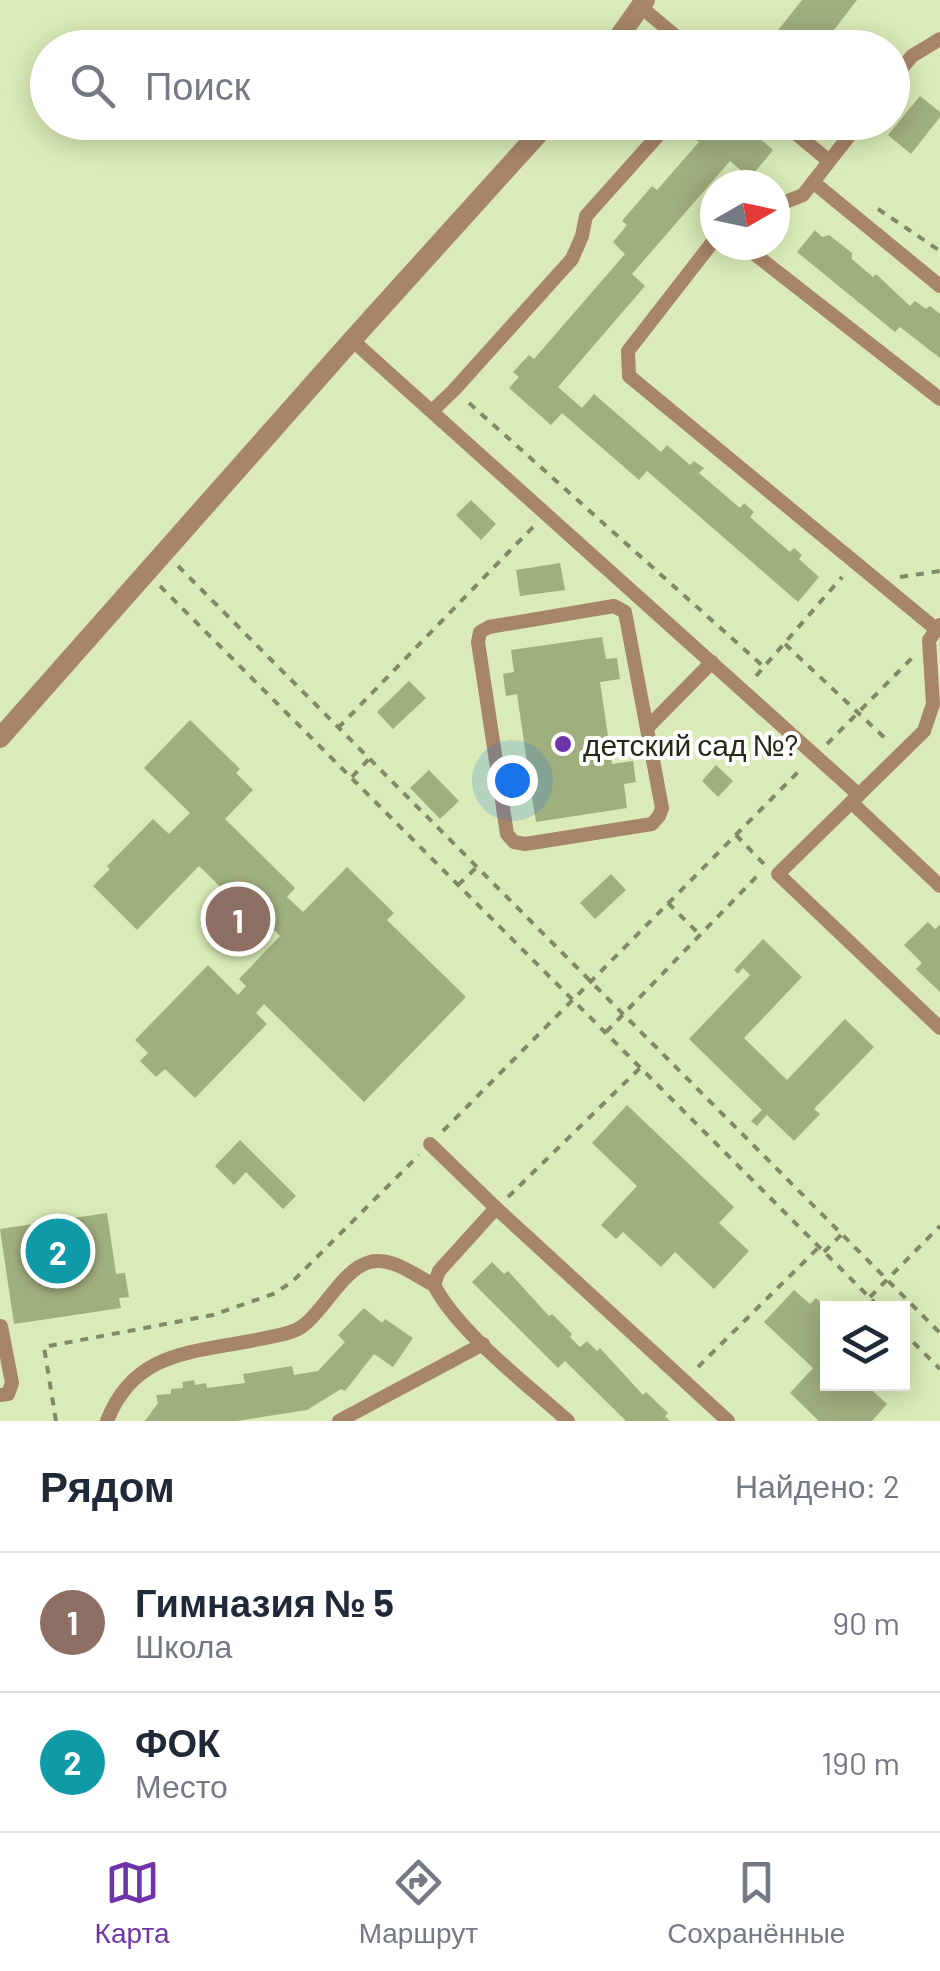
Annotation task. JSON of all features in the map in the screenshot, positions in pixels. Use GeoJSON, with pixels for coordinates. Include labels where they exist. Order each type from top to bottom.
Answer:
{"type":"FeatureCollection","features":[{"type":"Feature","properties":{"kind":"street"},"geometry":{"type":"LineString","coordinates":[[624,30],[643,4]]}},
{"type":"Feature","properties":{"kind":"street"},"geometry":{"type":"LineString","coordinates":[[0,738],[532,140]]}},
{"type":"Feature","properties":{"kind":"lane"},"geometry":{"type":"LineString","coordinates":[[643,4],[671,30]]}},
{"type":"Feature","properties":{"kind":"lane"},"geometry":{"type":"LineString","coordinates":[[910,58],[940,39]]}},
{"type":"Feature","properties":{"kind":"lane"},"geometry":{"type":"LineString","coordinates":[[432,411],[572,259],[586,216],[654,140]]}},
{"type":"Feature","properties":{"kind":"lane"},"geometry":{"type":"LineString","coordinates":[[803,140],[829,162]]}},
{"type":"Feature","properties":{"kind":"lane"},"geometry":{"type":"LineString","coordinates":[[790,200],[803,194],[846,140]]}},
{"type":"Feature","properties":{"kind":"lane"},"geometry":{"type":"LineString","coordinates":[[813,182],[940,286]]}},
{"type":"Feature","properties":{"kind":"lane"},"geometry":{"type":"LineString","coordinates":[[700,258],[628,351],[630,376],[935,631],[932,731],[901,753],[778,874],[940,1028]]}},
{"type":"Feature","properties":{"kind":"lane"},"geometry":{"type":"LineString","coordinates":[[762,260],[940,399]]}},
{"type":"Feature","properties":{"kind":"lane"},"geometry":{"type":"LineString","coordinates":[[352,340],[815,756],[940,886]]}},
{"type":"Feature","properties":{"kind":"lane"},"geometry":{"type":"LineString","coordinates":[[625,612],[639,597]]}},
{"type":"Feature","properties":{"kind":"lane"},"geometry":{"type":"LineString","coordinates":[[614,606],[625,612],[662,808],[660,816],[652,824],[525,844],[514,842],[507,834],[478,642],[480,632],[490,627],[614,606]]}},
{"type":"Feature","properties":{"kind":"lane"},"geometry":{"type":"LineString","coordinates":[[647,728],[712,662]]}},
{"type":"Feature","properties":{"kind":"lane"},"geometry":{"type":"LineString","coordinates":[[430,1144],[501,1203],[723,1420]]}},
{"type":"Feature","properties":{"kind":"lane"},"geometry":{"type":"LineString","coordinates":[[434,1285],[439,1272],[501,1203]]}},
{"type":"Feature","properties":{"kind":"lane"},"geometry":{"type":"LineString","coordinates":[[107,1421],[117,1398],[149,1366],[168,1358],[303,1327],[349,1276],[371,1262],[386,1261],[434,1285],[443,1302],[483,1344],[568,1421]]}},
{"type":"Feature","properties":{"kind":"lane"},"geometry":{"type":"LineString","coordinates":[[0,1395],[8,1394],[12,1383],[1,1326]]}},
{"type":"Feature","properties":{"kind":"lane"},"geometry":{"type":"LineString","coordinates":[[338,1421],[483,1344]]}},
{"type":"Feature","properties":{"kind":"path"},"geometry":{"type":"LineString","coordinates":[[454,390],[764,667]]}},
{"type":"Feature","properties":{"kind":"path"},"geometry":{"type":"LineString","coordinates":[[338,728],[546,513]]}},
{"type":"Feature","properties":{"kind":"path"},"geometry":{"type":"LineString","coordinates":[[164,552],[940,1333]]}},
{"type":"Feature","properties":{"kind":"path"},"geometry":{"type":"LineString","coordinates":[[744,691],[855,562]]}},
{"type":"Feature","properties":{"kind":"path"},"geometry":{"type":"LineString","coordinates":[[876,580],[940,571]]}},
{"type":"Feature","properties":{"kind":"path"},"geometry":{"type":"LineString","coordinates":[[146,572],[872,1301]]}},
{"type":"Feature","properties":{"kind":"path"},"geometry":{"type":"LineString","coordinates":[[56,1421],[44,1346],[213,1314],[273,1294],[292,1282],[935,631]]}},
{"type":"Feature","properties":{"kind":"path"},"geometry":{"type":"LineString","coordinates":[[784,644],[901,753]]}},
{"type":"Feature","properties":{"kind":"path"},"geometry":{"type":"LineString","coordinates":[[351,778],[370,760]]}},
{"type":"Feature","properties":{"kind":"path"},"geometry":{"type":"LineString","coordinates":[[605,1032],[767,866],[736,835]]}},
{"type":"Feature","properties":{"kind":"path"},"geometry":{"type":"LineString","coordinates":[[458,885],[476,867]]}},
{"type":"Feature","properties":{"kind":"path"},"geometry":{"type":"LineString","coordinates":[[668,904],[700,935]]}},
{"type":"Feature","properties":{"kind":"path"},"geometry":{"type":"LineString","coordinates":[[501,1203],[640,1068]]}},
{"type":"Feature","properties":{"kind":"path"},"geometry":{"type":"LineString","coordinates":[[869,1298],[940,1226]]}},
{"type":"Feature","properties":{"kind":"path"},"geometry":{"type":"LineString","coordinates":[[824,1252],[842,1234]]}},
{"type":"Feature","properties":{"kind":"path"},"geometry":{"type":"LineString","coordinates":[[690,1374],[818,1247]]}},
{"type":"Feature","properties":{"kind":"path"},"geometry":{"type":"LineString","coordinates":[[910,1339],[940,1369]]}},
{"type":"Feature","properties":{"kind":"building"},"geometry":{"type":"Polygon","coordinates":[[[802,0],[857,0],[834,30],[778,30],[802,0]]]}},
{"type":"Feature","properties":{"kind":"building"},"geometry":{"type":"Polygon","coordinates":[[[920,96],[940,112],[911,154],[894,140],[910,140],[910,108],[920,96]]]}},
{"type":"Feature","properties":{"kind":"building"},"geometry":{"type":"Polygon","coordinates":[[[696,140],[761,140],[773,150],[757,170],[741,170],[730,161],[722,170],[700,170],[700,196],[632,274],[645,286],[558,387],[582,408],[594,394],[661,452],[667,445],[690,465],[694,461],[704,468],[699,473],[740,508],[744,503],[754,512],[750,517],[790,552],[794,548],[802,555],[799,559],[819,577],[798,602],[647,471],[639,480],[562,413],[551,425],[509,388],[519,377],[513,372],[529,355],[534,359],[625,254],[613,242],[627,225],[622,221],[652,186],[657,190],[699,142],[696,140]]]}},
{"type":"Feature","properties":{"kind":"building"},"geometry":{"type":"Polygon","coordinates":[[[815,230],[822,237],[829,235],[852,253],[852,259],[873,277],[876,274],[910,306],[915,301],[940,314],[940,358],[900,327],[895,332],[797,252],[815,230]]]}},
{"type":"Feature","properties":{"kind":"building"},"geometry":{"type":"Polygon","coordinates":[[[471,500],[496,524],[481,540],[456,515],[471,500]]]}},
{"type":"Feature","properties":{"kind":"building"},"geometry":{"type":"Polygon","coordinates":[[[560,563],[565,590],[520,596],[516,570],[560,563]]]}},
{"type":"Feature","properties":{"kind":"building"},"geometry":{"type":"Polygon","coordinates":[[[602,637],[606,659],[617,658],[620,679],[600,682],[612,764],[633,761],[636,782],[624,784],[627,808],[536,822],[532,797],[522,798],[519,777],[529,776],[517,694],[506,696],[503,674],[514,672],[511,650],[602,637]]]}},
{"type":"Feature","properties":{"kind":"building"},"geometry":{"type":"Polygon","coordinates":[[[409,681],[426,698],[393,729],[377,712],[409,681]]]}},
{"type":"Feature","properties":{"kind":"building"},"geometry":{"type":"Polygon","coordinates":[[[190,720],[240,769],[236,773],[253,790],[225,819],[295,888],[287,897],[303,912],[347,867],[394,913],[387,920],[466,997],[364,1102],[264,1004],[256,1013],[267,1024],[195,1098],[165,1069],[156,1077],[140,1061],[148,1053],[135,1040],[208,965],[238,995],[246,986],[239,979],[280,936],[265,920],[259,925],[199,866],[137,930],[93,886],[153,819],[169,834],[190,813],[144,768],[190,720]]]}},
{"type":"Feature","properties":{"kind":"building"},"geometry":{"type":"Polygon","coordinates":[[[716,765],[733,781],[718,797],[702,781],[716,765]]]}},
{"type":"Feature","properties":{"kind":"building"},"geometry":{"type":"Polygon","coordinates":[[[429,770],[459,801],[440,819],[410,788],[429,770]]]}},
{"type":"Feature","properties":{"kind":"building"},"geometry":{"type":"Polygon","coordinates":[[[611,874],[626,890],[595,919],[580,903],[611,874]]]}},
{"type":"Feature","properties":{"kind":"building"},"geometry":{"type":"Polygon","coordinates":[[[928,922],[935,929],[940,925],[940,992],[916,969],[922,963],[904,945],[928,922]]]}},
{"type":"Feature","properties":{"kind":"building"},"geometry":{"type":"Polygon","coordinates":[[[763,939],[802,977],[744,1038],[787,1080],[845,1019],[874,1047],[814,1109],[820,1114],[794,1141],[767,1115],[757,1126],[751,1121],[762,1110],[689,1039],[750,975],[743,968],[738,974],[734,970],[763,939]]]}},
{"type":"Feature","properties":{"kind":"building"},"geometry":{"type":"Polygon","coordinates":[[[627,1105],[734,1207],[719,1223],[749,1251],[714,1289],[675,1252],[661,1267],[623,1232],[616,1239],[601,1225],[637,1186],[592,1143],[627,1105]]]}},
{"type":"Feature","properties":{"kind":"building"},"geometry":{"type":"Polygon","coordinates":[[[240,1140],[296,1196],[283,1209],[246,1172],[234,1185],[215,1166],[240,1140]]]}},
{"type":"Feature","properties":{"kind":"building"},"geometry":{"type":"Polygon","coordinates":[[[107,1213],[116,1274],[125,1273],[129,1297],[119,1298],[121,1308],[14,1324],[0,1229],[107,1213]]]}},
{"type":"Feature","properties":{"kind":"building"},"geometry":{"type":"Polygon","coordinates":[[[492,1262],[504,1274],[508,1271],[549,1316],[552,1314],[572,1334],[570,1337],[580,1347],[587,1341],[597,1351],[600,1348],[643,1395],[646,1392],[668,1413],[665,1416],[670,1421],[626,1421],[565,1361],[558,1368],[472,1282],[492,1262]]]}},
{"type":"Feature","properties":{"kind":"building"},"geometry":{"type":"Polygon","coordinates":[[[794,1290],[810,1304],[816,1298],[820,1301],[820,1391],[873,1391],[887,1404],[872,1421],[819,1421],[790,1393],[813,1368],[764,1322],[794,1290]]]}},
{"type":"Feature","properties":{"kind":"building"},"geometry":{"type":"Polygon","coordinates":[[[364,1308],[382,1323],[385,1319],[413,1338],[393,1367],[374,1354],[345,1391],[341,1389],[307,1410],[236,1421],[145,1421],[158,1403],[156,1395],[183,1388],[182,1382],[194,1380],[195,1385],[206,1383],[207,1388],[245,1383],[243,1374],[292,1366],[294,1375],[318,1371],[345,1342],[338,1335],[364,1308]]]}},
{"type":"Feature","properties":{"kind":"place","name":"детский сад №?"},"geometry":{"type":"Point","coordinates":[563,744]}},
{"type":"Feature","properties":{"kind":"place","name":"Гимназия № 5"},"geometry":{"type":"Point","coordinates":[238,919]}},
{"type":"Feature","properties":{"kind":"place","name":"ФОК"},"geometry":{"type":"Point","coordinates":[58,1251]}}]}
